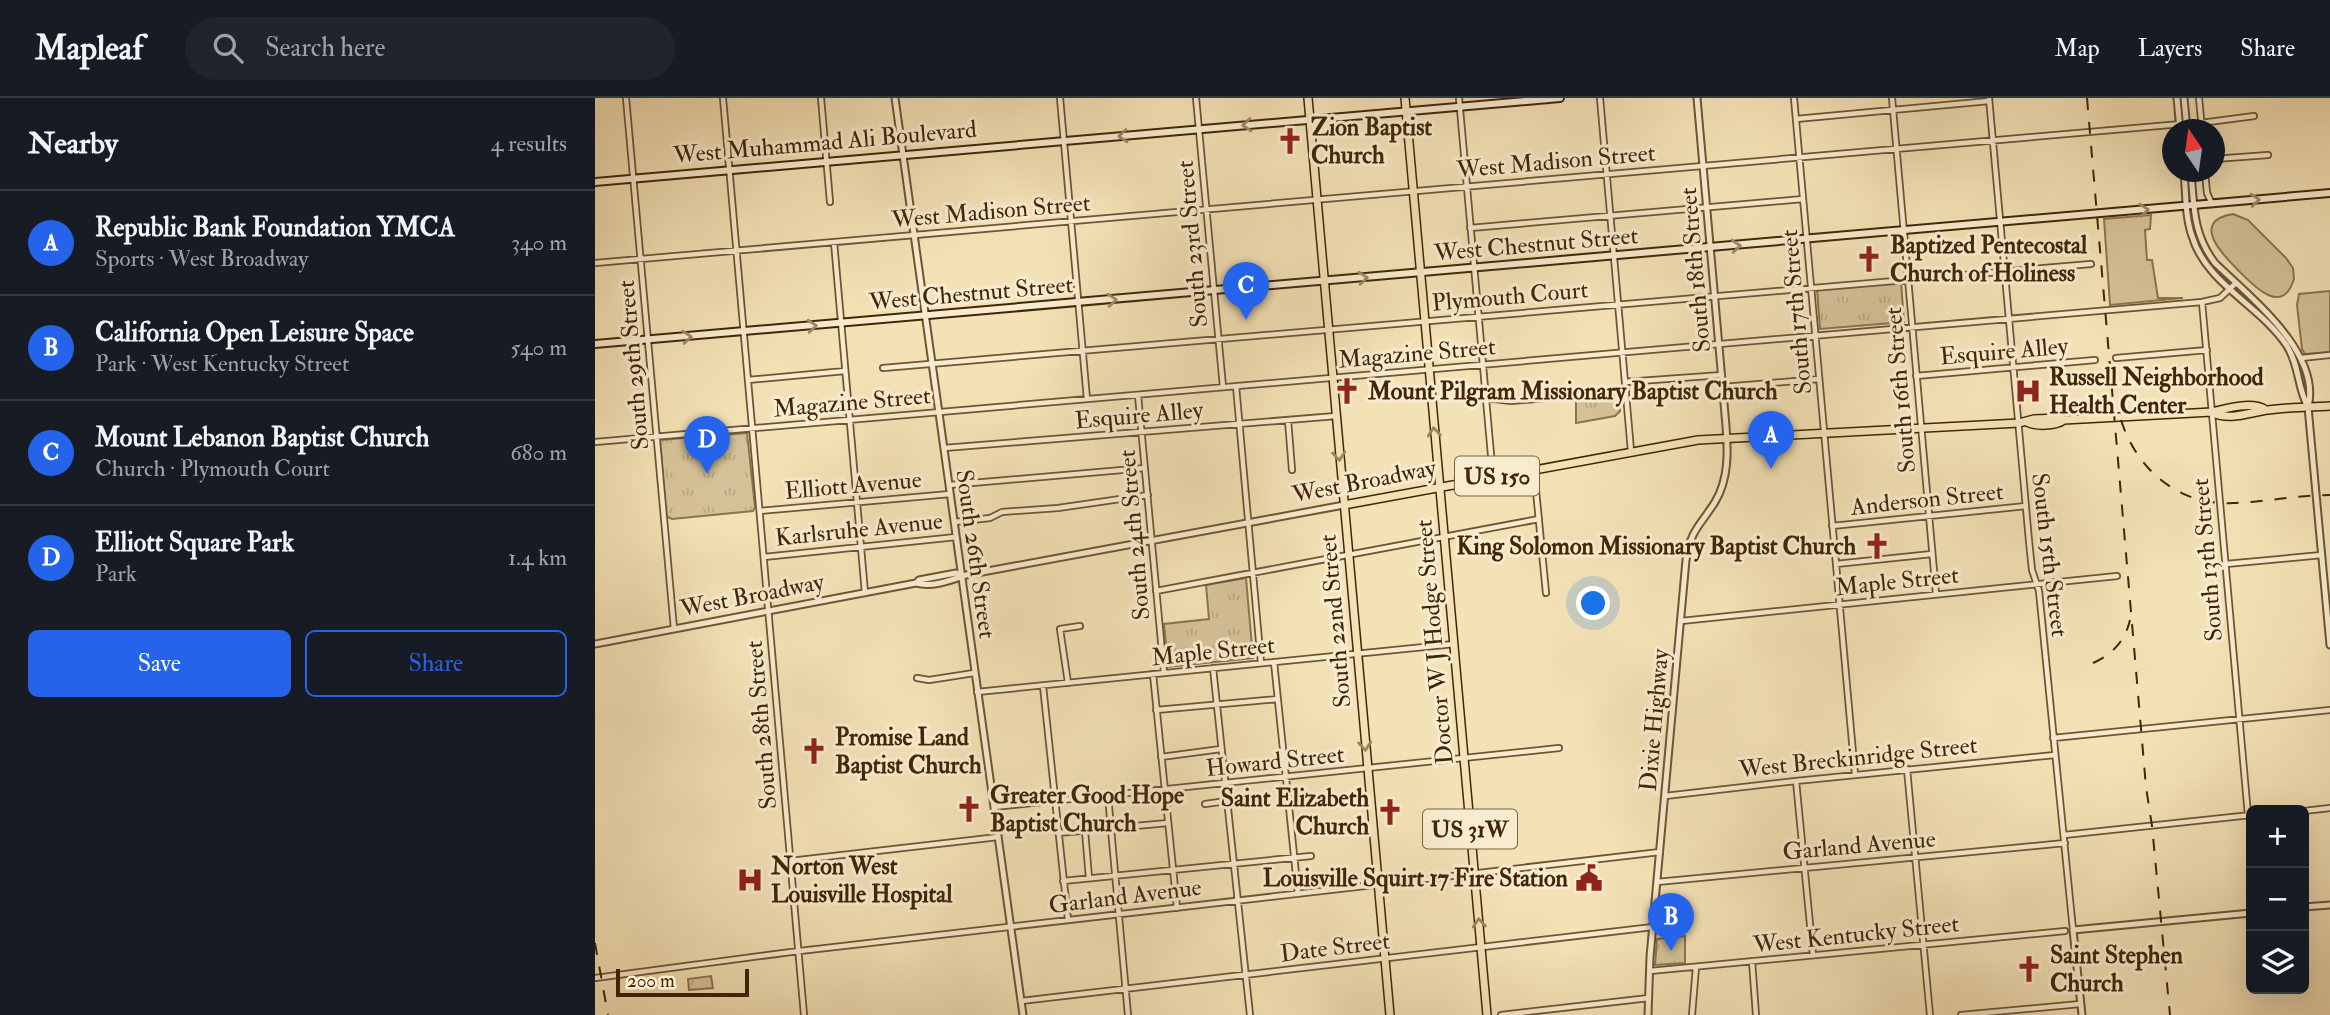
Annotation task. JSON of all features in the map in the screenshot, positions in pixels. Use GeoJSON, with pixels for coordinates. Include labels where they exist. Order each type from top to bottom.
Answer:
{"type":"FeatureCollection","features":[{"type":"Feature","properties":{"kind":"main road","name":"South 22nd Street"},"geometry":{"type":"LineString","coordinates":[[1308,98],[1390,1015]]}},
{"type":"Feature","properties":{"kind":"main road","name":"Doctor W J Hodge Street"},"geometry":{"type":"LineString","coordinates":[[1405,98],[1487,1015]]}},
{"type":"Feature","properties":{"kind":"main road","name":"West Muhammad Ali Boulevard"},"geometry":{"type":"LineString","coordinates":[[595,182],[1459,107],[1491,101],[1560,98]]}},
{"type":"Feature","properties":{"kind":"main road","name":"West Chestnut Street"},"geometry":{"type":"LineString","coordinates":[[595,344],[2330,193]]}},
{"type":"Feature","properties":{"kind":"main road","name":"West Broadway"},"geometry":{"type":"LineString","coordinates":[[1344,505],[1631,451],[1727,438],[2023,422],[2032,425],[2059,424],[2064,420],[2213,412],[2227,408],[2261,406],[2266,410],[2330,406]]}},
{"type":"Feature","properties":{"kind":"street","name":"South 29th Street"},"geometry":{"type":"LineString","coordinates":[[626,98],[674,629]]}},
{"type":"Feature","properties":{"kind":"street","name":"South 28th Street"},"geometry":{"type":"LineString","coordinates":[[723,98],[804,1015]]}},
{"type":"Feature","properties":{"kind":"street"},"geometry":{"type":"LineString","coordinates":[[821,98],[830,202]]}},
{"type":"Feature","properties":{"kind":"street","name":"South 26th Street"},"geometry":{"type":"LineString","coordinates":[[895,98],[1023,1015]]}},
{"type":"Feature","properties":{"kind":"street"},"geometry":{"type":"LineString","coordinates":[[1060,98],[1087,399]]}},
{"type":"Feature","properties":{"kind":"street","name":"South 23rd Street"},"geometry":{"type":"LineString","coordinates":[[1196,98],[1223,387]]}},
{"type":"Feature","properties":{"kind":"street"},"geometry":{"type":"LineString","coordinates":[[1459,98],[1493,477]]}},
{"type":"Feature","properties":{"kind":"street"},"geometry":{"type":"LineString","coordinates":[[1599,98],[1631,451]]}},
{"type":"Feature","properties":{"kind":"street","name":"South 18th Street"},"geometry":{"type":"LineString","coordinates":[[1697,98],[1727,438]]}},
{"type":"Feature","properties":{"kind":"street","name":"South 17th Street"},"geometry":{"type":"LineString","coordinates":[[1794,98],[1855,775]]}},
{"type":"Feature","properties":{"kind":"street","name":"South 16th Street"},"geometry":{"type":"LineString","coordinates":[[1892,98],[1936,594]]}},
{"type":"Feature","properties":{"kind":"street"},"geometry":{"type":"LineString","coordinates":[[2177,98],[2181,119]]}},
{"type":"Feature","properties":{"kind":"street"},"geometry":{"type":"LineString","coordinates":[[2183,119],[2184,98]]}},
{"type":"Feature","properties":{"kind":"street"},"geometry":{"type":"LineString","coordinates":[[2199,98],[2201,119]]}},
{"type":"Feature","properties":{"kind":"street"},"geometry":{"type":"LineString","coordinates":[[1796,119],[1989,100]]}},
{"type":"Feature","properties":{"kind":"street","name":"South 15th Street"},"geometry":{"type":"LineString","coordinates":[[1989,100],[2013,367],[2023,422],[2031,561],[2037,584],[2082,1015]]}},
{"type":"Feature","properties":{"kind":"street"},"geometry":{"type":"LineString","coordinates":[[2225,120],[2254,116]]}},
{"type":"Feature","properties":{"kind":"street","name":"West Madison Street"},"geometry":{"type":"LineString","coordinates":[[595,263],[1896,149],[2162,129]]}},
{"type":"Feature","properties":{"kind":"street"},"geometry":{"type":"LineString","coordinates":[[2225,158],[2267,155]]}},
{"type":"Feature","properties":{"kind":"street"},"geometry":{"type":"LineString","coordinates":[[2186,182],[2191,205]]}},
{"type":"Feature","properties":{"kind":"street"},"geometry":{"type":"LineString","coordinates":[[2191,182],[2191,232],[2196,247],[2208,266],[2289,337],[2301,358],[2309,389],[2308,407],[2330,645]]}},
{"type":"Feature","properties":{"kind":"street"},"geometry":{"type":"LineString","coordinates":[[2206,182],[2212,204]]}},
{"type":"Feature","properties":{"kind":"street"},"geometry":{"type":"LineString","coordinates":[[1470,228],[1803,200]]}},
{"type":"Feature","properties":{"kind":"street"},"geometry":{"type":"LineString","coordinates":[[834,242],[865,593]]}},
{"type":"Feature","properties":{"kind":"street","name":"Plymouth Court"},"geometry":{"type":"LineString","coordinates":[[883,368],[2091,264]]}},
{"type":"Feature","properties":{"kind":"street"},"geometry":{"type":"LineString","coordinates":[[2233,286],[2286,345],[2297,363],[2303,399],[2308,407]]}},
{"type":"Feature","properties":{"kind":"street","name":"Magazine Street"},"geometry":{"type":"LineString","coordinates":[[595,442],[2202,302],[2216,300],[2233,286]]}},
{"type":"Feature","properties":{"kind":"street","name":"South 13th Street"},"geometry":{"type":"LineString","coordinates":[[2202,302],[2248,805]]}},
{"type":"Feature","properties":{"kind":"street"},"geometry":{"type":"LineString","coordinates":[[2116,358],[2207,350]]}},
{"type":"Feature","properties":{"kind":"street"},"geometry":{"type":"LineString","coordinates":[[2301,358],[2330,355]]}},
{"type":"Feature","properties":{"kind":"street","name":"Esquire Alley"},"geometry":{"type":"LineString","coordinates":[[1916,376],[2095,360]]}},
{"type":"Feature","properties":{"kind":"street"},"geometry":{"type":"LineString","coordinates":[[748,380],[845,371]]}},
{"type":"Feature","properties":{"kind":"street"},"geometry":{"type":"LineString","coordinates":[[1625,382],[1722,375]]}},
{"type":"Feature","properties":{"kind":"street"},"geometry":{"type":"LineString","coordinates":[[1723,387],[1819,379]]}},
{"type":"Feature","properties":{"kind":"street"},"geometry":{"type":"LineString","coordinates":[[1236,386],[1261,663]]}},
{"type":"Feature","properties":{"kind":"street"},"geometry":{"type":"LineString","coordinates":[[1486,398],[1511,401],[1626,391]]}},
{"type":"Feature","properties":{"kind":"street","name":"South 24th Street"},"geometry":{"type":"LineString","coordinates":[[1138,395],[1164,673]]}},
{"type":"Feature","properties":{"kind":"street","name":"Esquire Alley"},"geometry":{"type":"LineString","coordinates":[[944,448],[1336,416]]}},
{"type":"Feature","properties":{"kind":"street"},"geometry":{"type":"LineString","coordinates":[[1288,420],[1292,470]]}},
{"type":"Feature","properties":{"kind":"street","name":"Dixie Highway"},"geometry":{"type":"LineString","coordinates":[[1648,1015],[1653,927],[1689,543],[1696,526],[1715,503],[1720,491],[1726,468],[1727,438]]}},
{"type":"Feature","properties":{"kind":"street","name":"Elliott Avenue"},"geometry":{"type":"LineString","coordinates":[[949,485],[1145,468]]}},
{"type":"Feature","properties":{"kind":"street"},"geometry":{"type":"LineString","coordinates":[[1534,469],[1546,593]]}},
{"type":"Feature","properties":{"kind":"street","name":"Elliott Avenue"},"geometry":{"type":"LineString","coordinates":[[760,511],[950,494]]}},
{"type":"Feature","properties":{"kind":"street"},"geometry":{"type":"LineString","coordinates":[[954,522],[990,518],[1002,512],[1058,508],[1148,495]]}},
{"type":"Feature","properties":{"kind":"street","name":"West Broadway"},"geometry":{"type":"LineString","coordinates":[[595,644],[956,573],[962,576],[1344,505]]}},
{"type":"Feature","properties":{"kind":"street","name":"Anderson Street"},"geometry":{"type":"LineString","coordinates":[[1832,526],[2026,506]]}},
{"type":"Feature","properties":{"kind":"street"},"geometry":{"type":"LineString","coordinates":[[1156,591],[1539,519]]}},
{"type":"Feature","properties":{"kind":"street","name":"Karlsruhe Avenue"},"geometry":{"type":"LineString","coordinates":[[764,557],[957,537]]}},
{"type":"Feature","properties":{"kind":"street"},"geometry":{"type":"LineString","coordinates":[[1836,564],[1932,554]]}},
{"type":"Feature","properties":{"kind":"street"},"geometry":{"type":"LineString","coordinates":[[2226,564],[2322,555]]}},
{"type":"Feature","properties":{"kind":"street","name":"Maple Street"},"geometry":{"type":"LineString","coordinates":[[1681,621],[2117,576]]}},
{"type":"Feature","properties":{"kind":"street"},"geometry":{"type":"LineString","coordinates":[[1068,683],[1060,629],[1080,626]]}},
{"type":"Feature","properties":{"kind":"street","name":"Maple Street"},"geometry":{"type":"LineString","coordinates":[[977,692],[1454,643]]}},
{"type":"Feature","properties":{"kind":"street"},"geometry":{"type":"LineString","coordinates":[[1273,662],[1298,894]]}},
{"type":"Feature","properties":{"kind":"street"},"geometry":{"type":"LineString","coordinates":[[1213,668],[1250,1015]]}},
{"type":"Feature","properties":{"kind":"street"},"geometry":{"type":"LineString","coordinates":[[917,678],[929,680],[974,673]]}},
{"type":"Feature","properties":{"kind":"street"},"geometry":{"type":"LineString","coordinates":[[1153,674],[1177,908]]}},
{"type":"Feature","properties":{"kind":"street"},"geometry":{"type":"LineString","coordinates":[[1044,686],[1067,920]]}},
{"type":"Feature","properties":{"kind":"street"},"geometry":{"type":"LineString","coordinates":[[1156,710],[1278,699]]}},
{"type":"Feature","properties":{"kind":"street"},"geometry":{"type":"LineString","coordinates":[[2053,738],[2330,710]]}},
{"type":"Feature","properties":{"kind":"street","name":"Howard Street"},"geometry":{"type":"LineString","coordinates":[[994,807],[1559,748]]}},
{"type":"Feature","properties":{"kind":"street"},"geometry":{"type":"LineString","coordinates":[[1161,757],[1221,750]]}},
{"type":"Feature","properties":{"kind":"street","name":"West Breckinridge Street"},"geometry":{"type":"LineString","coordinates":[[1665,796],[1796,780],[2055,755]]}},
{"type":"Feature","properties":{"kind":"street"},"geometry":{"type":"LineString","coordinates":[[1907,769],[1930,1015]]}},
{"type":"Feature","properties":{"kind":"street"},"geometry":{"type":"LineString","coordinates":[[1796,780],[1813,956]]}},
{"type":"Feature","properties":{"kind":"street"},"geometry":{"type":"LineString","coordinates":[[1108,796],[1128,1015]]}},
{"type":"Feature","properties":{"kind":"street"},"geometry":{"type":"LineString","coordinates":[[1205,804],[1227,801]]}},
{"type":"Feature","properties":{"kind":"street"},"geometry":{"type":"LineString","coordinates":[[2309,810],[2330,808]]}},
{"type":"Feature","properties":{"kind":"street"},"geometry":{"type":"LineString","coordinates":[[2064,835],[2246,815]]}},
{"type":"Feature","properties":{"kind":"street"},"geometry":{"type":"LineString","coordinates":[[1059,833],[1168,822]]}},
{"type":"Feature","properties":{"kind":"street"},"geometry":{"type":"LineString","coordinates":[[1085,831],[1089,878]]}},
{"type":"Feature","properties":{"kind":"street"},"geometry":{"type":"LineString","coordinates":[[790,861],[998,837]]}},
{"type":"Feature","properties":{"kind":"street","name":"Garland Avenue"},"geometry":{"type":"LineString","coordinates":[[1657,882],[2065,843]]}},
{"type":"Feature","properties":{"kind":"street","name":"Garland Avenue"},"geometry":{"type":"LineString","coordinates":[[595,978],[798,951],[1660,852]]}},
{"type":"Feature","properties":{"kind":"street"},"geometry":{"type":"LineString","coordinates":[[1063,881],[1311,856]]}},
{"type":"Feature","properties":{"kind":"street"},"geometry":{"type":"LineString","coordinates":[[2309,907],[2330,905]]}},
{"type":"Feature","properties":{"kind":"street"},"geometry":{"type":"LineString","coordinates":[[2073,930],[2246,913]]}},
{"type":"Feature","properties":{"kind":"street","name":"Date Street"},"geometry":{"type":"LineString","coordinates":[[1021,1001],[1653,927]]}},
{"type":"Feature","properties":{"kind":"street","name":"West Kentucky Street"},"geometry":{"type":"LineString","coordinates":[[1650,971],[2065,931]]}},
{"type":"Feature","properties":{"kind":"street"},"geometry":{"type":"LineString","coordinates":[[1752,961],[1756,1015]]}},
{"type":"Feature","properties":{"kind":"street"},"geometry":{"type":"LineString","coordinates":[[1692,1015],[1696,967]]}},
{"type":"Feature","properties":{"kind":"street"},"geometry":{"type":"LineString","coordinates":[[1501,1015],[1649,998]]}},
{"type":"Feature","properties":{"kind":"street"},"geometry":{"type":"LineString","coordinates":[[1961,1015],[2080,1004]]}},
{"type":"Feature","properties":{"kind":"green space"},"geometry":{"type":"Polygon","coordinates":[[[2233,214],[2248,220],[2293,268],[2294,279],[2289,290],[2282,296],[2275,297],[2258,289],[2218,247],[2211,231],[2213,223],[2233,214]]]}},
{"type":"Feature","properties":{"kind":"green space"},"geometry":{"type":"Polygon","coordinates":[[[2151,215],[2150,229],[2145,230],[2147,260],[2152,260],[2158,298],[2183,298],[2110,305],[2104,219],[2151,215]]]}},
{"type":"Feature","properties":{"kind":"green space"},"geometry":{"type":"Polygon","coordinates":[[[1901,282],[1904,322],[1820,329],[1817,289],[1901,282]]]}},
{"type":"Feature","properties":{"kind":"green space"},"geometry":{"type":"Polygon","coordinates":[[[2330,291],[2330,352],[2305,354],[2302,349],[2297,305],[2299,294],[2330,291]]]}},
{"type":"Feature","properties":{"kind":"green space"},"geometry":{"type":"Polygon","coordinates":[[[1614,394],[1619,398],[1620,411],[1615,416],[1576,423],[1576,397],[1614,394]]]}},
{"type":"Feature","properties":{"kind":"green space"},"geometry":{"type":"Polygon","coordinates":[[[747,433],[755,507],[753,511],[672,519],[666,516],[660,440],[747,433]]]}},
{"type":"Feature","properties":{"kind":"green space"},"geometry":{"type":"Polygon","coordinates":[[[1246,578],[1253,658],[1168,667],[1164,624],[1209,619],[1206,585],[1246,578]]]}},
{"type":"Feature","properties":{"kind":"green space"},"geometry":{"type":"Polygon","coordinates":[[[1685,936],[1685,963],[1655,965],[1657,939],[1685,936]]]}},
{"type":"Feature","properties":{"kind":"green space"},"geometry":{"type":"Polygon","coordinates":[[[711,976],[713,988],[689,990],[688,979],[711,976]]]}},
{"type":"Feature","properties":{"kind":"railway"},"geometry":{"type":"LineString","coordinates":[[2087,98],[2146,787],[2170,1015]]}},
{"type":"Feature","properties":{"kind":"railway"},"geometry":{"type":"LineString","coordinates":[[2121,420],[2128,438],[2149,469],[2178,491],[2195,498],[2233,503],[2330,495]]}},
{"type":"Feature","properties":{"kind":"railway"},"geometry":{"type":"LineString","coordinates":[[2093,663],[2117,646],[2130,620]]}},
{"type":"Feature","properties":{"kind":"railway"},"geometry":{"type":"LineString","coordinates":[[595,943],[608,1015]]}},
{"type":"Feature","properties":{"kind":"place","name":"Zion Baptist Church"},"geometry":{"type":"Point","coordinates":[1290,141]}},
{"type":"Feature","properties":{"kind":"place","name":"Baptized Pentecostal Church of Holiness"},"geometry":{"type":"Point","coordinates":[1869,259]}},
{"type":"Feature","properties":{"kind":"place","name":"Mount Lebanon Baptist Church"},"geometry":{"type":"Point","coordinates":[1246,320]}},
{"type":"Feature","properties":{"kind":"place","name":"Mount Pilgram Missionary Baptist Church"},"geometry":{"type":"Point","coordinates":[1347,391]}},
{"type":"Feature","properties":{"kind":"place","name":"Russell Neighborhood Health Center"},"geometry":{"type":"Point","coordinates":[2028,391]}},
{"type":"Feature","properties":{"kind":"place","name":"Republic Bank Foundation YMCA"},"geometry":{"type":"Point","coordinates":[1771,469]}},
{"type":"Feature","properties":{"kind":"place","name":"Elliott Square Park"},"geometry":{"type":"Point","coordinates":[707,474]}},
{"type":"Feature","properties":{"kind":"place","name":"King Solomon Missionary Baptist Church"},"geometry":{"type":"Point","coordinates":[1877,546]}},
{"type":"Feature","properties":{"kind":"place","name":"Promise Land Baptist Church"},"geometry":{"type":"Point","coordinates":[814,751]}},
{"type":"Feature","properties":{"kind":"place","name":"Greater Good Hope Baptist Church"},"geometry":{"type":"Point","coordinates":[969,809]}},
{"type":"Feature","properties":{"kind":"place","name":"Saint Elizabeth Church"},"geometry":{"type":"Point","coordinates":[1390,812]}},
{"type":"Feature","properties":{"kind":"place","name":"Louisville Squirt 17 Fire Station"},"geometry":{"type":"Point","coordinates":[1589,878]}},
{"type":"Feature","properties":{"kind":"place","name":"Norton West Louisville Hospital"},"geometry":{"type":"Point","coordinates":[750,880]}},
{"type":"Feature","properties":{"kind":"place","name":"California Open Leisure Space"},"geometry":{"type":"Point","coordinates":[1671,951]}},
{"type":"Feature","properties":{"kind":"place","name":"Saint Stephen Church"},"geometry":{"type":"Point","coordinates":[2029,969]}}]}
